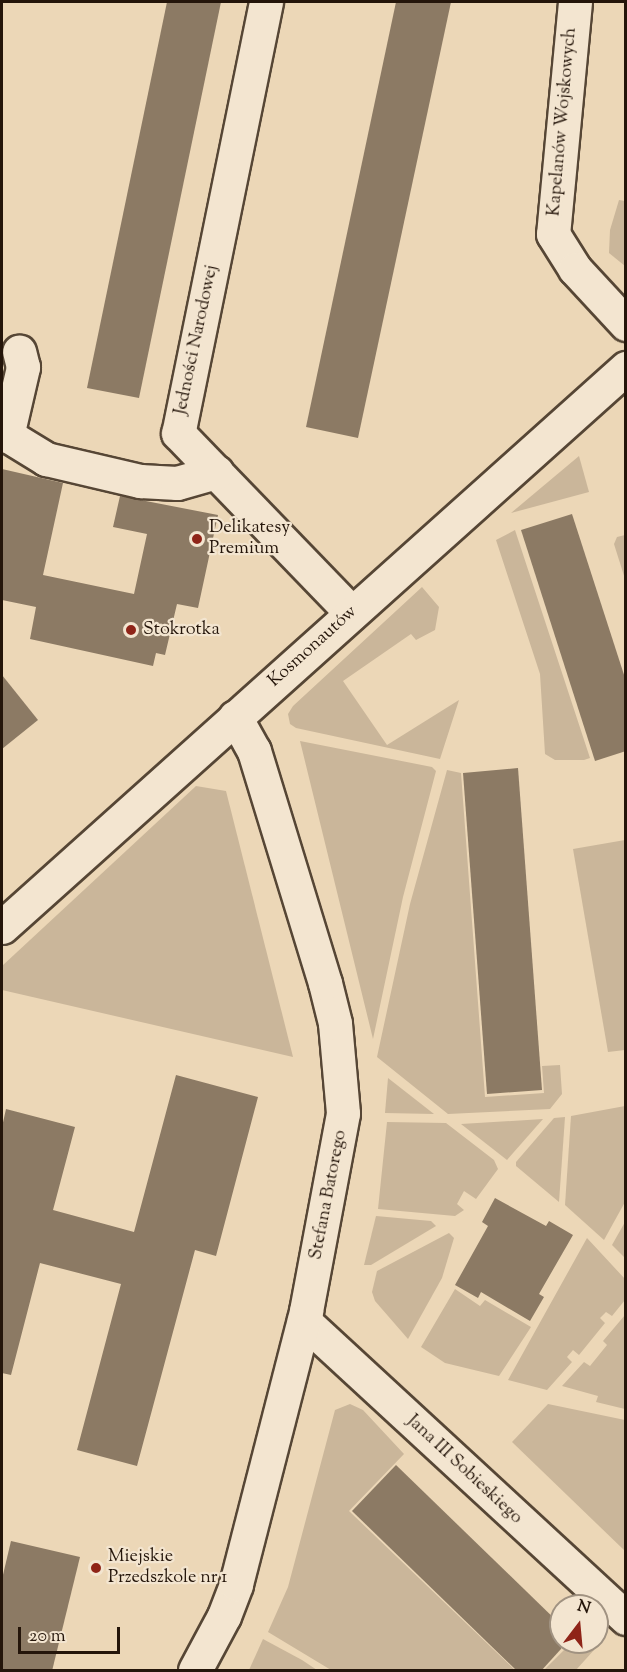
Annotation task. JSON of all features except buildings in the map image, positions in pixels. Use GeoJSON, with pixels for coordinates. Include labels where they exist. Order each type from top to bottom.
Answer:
{"type":"FeatureCollection","features":[{"type":"Feature","properties":{"kind":"street","name":"Jedności Narodowej"},"geometry":{"type":"LineString","coordinates":[[266,2],[178,433],[352,613]]}},
{"type":"Feature","properties":{"kind":"street","name":"Kapelanów Wojskowych"},"geometry":{"type":"LineString","coordinates":[[575,2],[553,234],[571,263],[626,324]]}},
{"type":"Feature","properties":{"kind":"street"},"geometry":{"type":"LineString","coordinates":[[19,351],[23,367],[4,434],[46,459],[140,481],[177,483],[216,472]]}},
{"type":"Feature","properties":{"kind":"street","name":"Kosmonautów"},"geometry":{"type":"LineString","coordinates":[[2,927],[626,368]]}},
{"type":"Feature","properties":{"kind":"street","name":"Stefana Batorego"},"geometry":{"type":"LineString","coordinates":[[195,1671],[224,1616],[236,1584],[304,1321],[341,1137],[341,1071],[325,983],[254,751],[235,717]]}},
{"type":"Feature","properties":{"kind":"street","name":"Jana III Sobieskiego"},"geometry":{"type":"LineString","coordinates":[[304,1321],[626,1618]]}},
{"type":"Feature","properties":{"kind":"shaded area"},"geometry":{"type":"Polygon","coordinates":[[[619,200],[625,201],[625,266],[609,253],[610,230],[619,200]]]}},
{"type":"Feature","properties":{"kind":"shaded area"},"geometry":{"type":"Polygon","coordinates":[[[579,456],[589,492],[511,513],[579,456]]]}},
{"type":"Feature","properties":{"kind":"shaded area"},"geometry":{"type":"Polygon","coordinates":[[[515,530],[590,758],[584,760],[555,760],[545,754],[540,674],[496,540],[515,530]]]}},
{"type":"Feature","properties":{"kind":"shaded area"},"geometry":{"type":"Polygon","coordinates":[[[626,535],[625,579],[614,544],[617,537],[626,535]]]}},
{"type":"Feature","properties":{"kind":"shaded area"},"geometry":{"type":"Polygon","coordinates":[[[422,587],[439,607],[435,630],[416,640],[411,634],[343,681],[387,745],[459,700],[440,759],[296,728],[290,724],[288,714],[293,706],[422,587]]]}},
{"type":"Feature","properties":{"kind":"shaded area"},"geometry":{"type":"Polygon","coordinates":[[[300,741],[432,767],[436,771],[403,897],[373,1039],[300,741]]]}},
{"type":"Feature","properties":{"kind":"shaded area"},"geometry":{"type":"Polygon","coordinates":[[[447,770],[461,773],[485,1097],[544,1093],[542,1066],[560,1065],[562,1094],[550,1109],[448,1114],[377,1057],[410,904],[447,770]]]}},
{"type":"Feature","properties":{"kind":"shaded area"},"geometry":{"type":"Polygon","coordinates":[[[196,786],[226,791],[293,1057],[2,990],[2,966],[196,786]]]}},
{"type":"Feature","properties":{"kind":"shaded area"},"geometry":{"type":"Polygon","coordinates":[[[625,840],[625,1050],[608,1052],[573,849],[625,840]]]}},
{"type":"Feature","properties":{"kind":"shaded area"},"geometry":{"type":"Polygon","coordinates":[[[388,1078],[434,1114],[385,1113],[388,1078]]]}},
{"type":"Feature","properties":{"kind":"shaded area"},"geometry":{"type":"Polygon","coordinates":[[[625,1106],[625,1202],[604,1240],[565,1205],[571,1116],[625,1106]]]}},
{"type":"Feature","properties":{"kind":"shaded area"},"geometry":{"type":"Polygon","coordinates":[[[565,1117],[559,1202],[516,1166],[516,1162],[554,1118],[565,1117]]]}},
{"type":"Feature","properties":{"kind":"shaded area"},"geometry":{"type":"Polygon","coordinates":[[[543,1119],[507,1160],[461,1124],[543,1119]]]}},
{"type":"Feature","properties":{"kind":"shaded area"},"geometry":{"type":"Polygon","coordinates":[[[387,1122],[446,1123],[494,1160],[498,1169],[476,1199],[464,1191],[457,1204],[464,1210],[455,1216],[378,1209],[387,1122]]]}},
{"type":"Feature","properties":{"kind":"shaded area"},"geometry":{"type":"Polygon","coordinates":[[[376,1216],[431,1221],[436,1226],[371,1265],[364,1265],[376,1216]]]}},
{"type":"Feature","properties":{"kind":"shaded area"},"geometry":{"type":"Polygon","coordinates":[[[625,1222],[625,1258],[612,1245],[625,1222]]]}},
{"type":"Feature","properties":{"kind":"shaded area"},"geometry":{"type":"Polygon","coordinates":[[[449,1233],[454,1238],[442,1278],[408,1339],[375,1301],[372,1292],[377,1271],[449,1233]]]}},
{"type":"Feature","properties":{"kind":"shaded area"},"geometry":{"type":"Polygon","coordinates":[[[587,1238],[625,1279],[625,1300],[612,1316],[606,1312],[600,1318],[605,1323],[579,1355],[573,1350],[567,1357],[572,1362],[547,1390],[508,1380],[587,1238]]]}},
{"type":"Feature","properties":{"kind":"shaded area"},"geometry":{"type":"Polygon","coordinates":[[[455,1289],[480,1306],[485,1300],[531,1327],[499,1376],[445,1363],[421,1347],[455,1289]]]}},
{"type":"Feature","properties":{"kind":"shaded area"},"geometry":{"type":"Polygon","coordinates":[[[625,1315],[625,1409],[596,1402],[598,1396],[562,1386],[584,1362],[590,1366],[607,1345],[603,1341],[625,1315]]]}},
{"type":"Feature","properties":{"kind":"shaded area"},"geometry":{"type":"Polygon","coordinates":[[[350,1404],[363,1410],[404,1454],[349,1511],[515,1670],[331,1670],[268,1632],[288,1587],[335,1410],[350,1404]]]}},
{"type":"Feature","properties":{"kind":"shaded area"},"geometry":{"type":"Polygon","coordinates":[[[548,1404],[625,1420],[625,1551],[512,1442],[548,1404]]]}},
{"type":"Feature","properties":{"kind":"shaded area"},"geometry":{"type":"Polygon","coordinates":[[[263,1639],[302,1660],[317,1670],[249,1670],[263,1639]]]}},
{"type":"Feature","properties":{"kind":"shaded area"},"geometry":{"type":"Polygon","coordinates":[[[560,1654],[590,1654],[576,1670],[544,1670],[560,1654]]]}},
{"type":"Feature","properties":{"kind":"place","name":"Delikatesy Premium"},"geometry":{"type":"Point","coordinates":[197,539]}},
{"type":"Feature","properties":{"kind":"place","name":"Stokrotka"},"geometry":{"type":"Point","coordinates":[131,630]}},
{"type":"Feature","properties":{"kind":"place","name":"Miejskie Przedszkole nr 1"},"geometry":{"type":"Point","coordinates":[96,1568]}}]}
